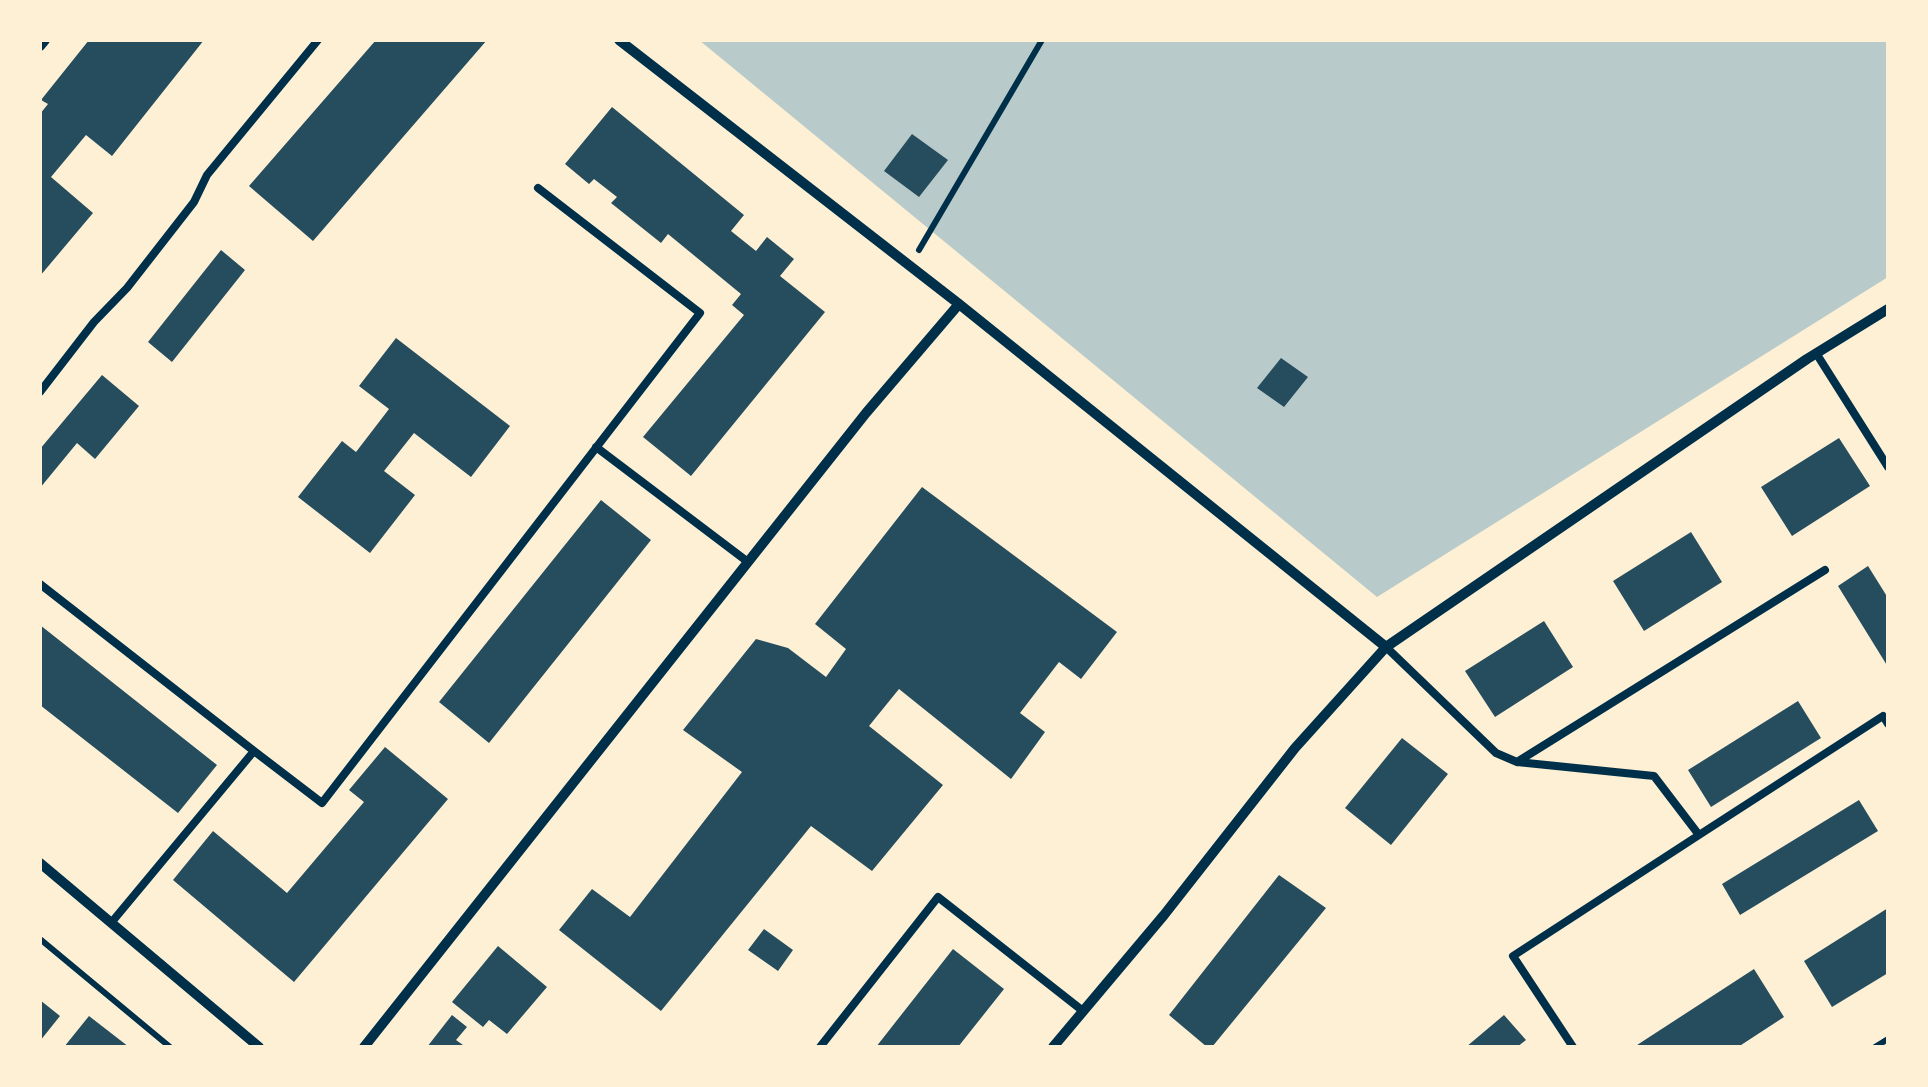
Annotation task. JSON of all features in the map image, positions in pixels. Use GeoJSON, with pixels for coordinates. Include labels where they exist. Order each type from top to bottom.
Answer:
{"type":"FeatureCollection","features":[{"type":"Feature","properties":{"kind":"street"},"geometry":{"type":"LineString","coordinates":[[40,46],[45,40]]}},
{"type":"Feature","properties":{"kind":"street"},"geometry":{"type":"LineString","coordinates":[[619,40],[910,266],[1386,646]]}},
{"type":"Feature","properties":{"kind":"street"},"geometry":{"type":"LineString","coordinates":[[364,1047],[866,413],[958,304]]}},
{"type":"Feature","properties":{"kind":"street"},"geometry":{"type":"LineString","coordinates":[[1054,1047],[1294,748],[1386,646],[1888,309]]}},
{"type":"Feature","properties":{"kind":"street"},"geometry":{"type":"LineString","coordinates":[[40,863],[259,1047]]}},
{"type":"Feature","properties":{"kind":"lane"},"geometry":{"type":"LineString","coordinates":[[40,392],[94,322],[127,288],[194,202],[207,175],[318,40]]}},
{"type":"Feature","properties":{"kind":"lane"},"geometry":{"type":"LineString","coordinates":[[40,584],[322,803],[700,313],[538,188]]}},
{"type":"Feature","properties":{"kind":"lane"},"geometry":{"type":"LineString","coordinates":[[1816,354],[1888,467]]}},
{"type":"Feature","properties":{"kind":"lane"},"geometry":{"type":"LineString","coordinates":[[596,447],[748,562]]}},
{"type":"Feature","properties":{"kind":"lane"},"geometry":{"type":"LineString","coordinates":[[1517,762],[1825,570]]}},
{"type":"Feature","properties":{"kind":"lane"},"geometry":{"type":"LineString","coordinates":[[1386,646],[1496,752],[1517,762],[1654,776],[1699,835]]}},
{"type":"Feature","properties":{"kind":"lane"},"geometry":{"type":"LineString","coordinates":[[1573,1047],[1513,956],[1883,716],[1888,724]]}},
{"type":"Feature","properties":{"kind":"lane"},"geometry":{"type":"LineString","coordinates":[[111,923],[254,751]]}},
{"type":"Feature","properties":{"kind":"lane"},"geometry":{"type":"LineString","coordinates":[[820,1047],[938,897],[1083,1012]]}},
{"type":"Feature","properties":{"kind":"path"},"geometry":{"type":"LineString","coordinates":[[910,266],[1041,42]]}},
{"type":"Feature","properties":{"kind":"path"},"geometry":{"type":"LineString","coordinates":[[40,939],[170,1047]]}},
{"type":"Feature","properties":{"kind":"path"},"geometry":{"type":"LineString","coordinates":[[1875,1047],[1888,1039]]}},
{"type":"Feature","properties":{"kind":"shaded area"},"geometry":{"type":"Polygon","coordinates":[[[699,40],[1888,40],[1888,277],[1377,597],[699,40]]]}},
{"type":"Feature","properties":{"kind":"building"},"geometry":{"type":"Polygon","coordinates":[[[89,40],[204,40],[112,156],[86,135],[51,177],[93,213],[40,276],[40,114],[48,104],[41,100],[89,40]]]}},
{"type":"Feature","properties":{"kind":"building"},"geometry":{"type":"Polygon","coordinates":[[[376,40],[487,40],[313,241],[249,186],[376,40]]]}},
{"type":"Feature","properties":{"kind":"building"},"geometry":{"type":"Polygon","coordinates":[[[612,107],[744,215],[731,231],[756,251],[767,237],[794,259],[780,276],[825,312],[691,476],[643,437],[744,315],[732,305],[741,294],[668,234],[661,243],[611,203],[617,197],[594,179],[589,184],[565,164],[612,107]]]}},
{"type":"Feature","properties":{"kind":"building"},"geometry":{"type":"Polygon","coordinates":[[[912,134],[948,160],[919,197],[884,171],[912,134]]]}},
{"type":"Feature","properties":{"kind":"building"},"geometry":{"type":"Polygon","coordinates":[[[221,250],[245,270],[172,362],[148,342],[221,250]]]}},
{"type":"Feature","properties":{"kind":"building"},"geometry":{"type":"Polygon","coordinates":[[[396,338],[510,426],[471,477],[414,433],[384,471],[415,495],[370,553],[298,497],[342,441],[356,452],[389,409],[359,386],[396,338]]]}},
{"type":"Feature","properties":{"kind":"building"},"geometry":{"type":"Polygon","coordinates":[[[1281,358],[1308,377],[1284,407],[1257,388],[1281,358]]]}},
{"type":"Feature","properties":{"kind":"building"},"geometry":{"type":"Polygon","coordinates":[[[102,375],[139,406],[95,459],[77,443],[40,488],[40,449],[102,375]]]}},
{"type":"Feature","properties":{"kind":"building"},"geometry":{"type":"Polygon","coordinates":[[[1839,438],[1870,486],[1792,536],[1761,487],[1839,438]]]}},
{"type":"Feature","properties":{"kind":"building"},"geometry":{"type":"Polygon","coordinates":[[[922,487],[1117,632],[1081,679],[1059,662],[1020,713],[1045,732],[1011,779],[899,689],[869,726],[943,785],[872,871],[811,826],[661,1011],[559,930],[592,889],[630,917],[742,772],[683,730],[756,639],[788,648],[826,677],[846,649],[815,624],[922,487]]]}},
{"type":"Feature","properties":{"kind":"building"},"geometry":{"type":"Polygon","coordinates":[[[601,500],[651,540],[489,743],[439,702],[601,500]]]}},
{"type":"Feature","properties":{"kind":"building"},"geometry":{"type":"Polygon","coordinates":[[[1691,532],[1722,582],[1644,631],[1613,581],[1691,532]]]}},
{"type":"Feature","properties":{"kind":"building"},"geometry":{"type":"Polygon","coordinates":[[[1868,566],[1888,598],[1888,667],[1838,586],[1868,566]]]}},
{"type":"Feature","properties":{"kind":"building"},"geometry":{"type":"Polygon","coordinates":[[[1544,621],[1573,667],[1495,717],[1465,671],[1544,621]]]}},
{"type":"Feature","properties":{"kind":"building"},"geometry":{"type":"Polygon","coordinates":[[[40,625],[217,765],[178,813],[40,705],[40,625]]]}},
{"type":"Feature","properties":{"kind":"building"},"geometry":{"type":"Polygon","coordinates":[[[1798,701],[1821,738],[1711,807],[1688,770],[1798,701]]]}},
{"type":"Feature","properties":{"kind":"building"},"geometry":{"type":"Polygon","coordinates":[[[1402,738],[1448,774],[1391,845],[1345,808],[1402,738]]]}},
{"type":"Feature","properties":{"kind":"building"},"geometry":{"type":"Polygon","coordinates":[[[385,747],[448,799],[294,982],[173,880],[213,831],[287,893],[364,802],[349,790],[385,747]]]}},
{"type":"Feature","properties":{"kind":"building"},"geometry":{"type":"Polygon","coordinates":[[[1859,800],[1878,831],[1740,915],[1722,884],[1859,800]]]}},
{"type":"Feature","properties":{"kind":"building"},"geometry":{"type":"Polygon","coordinates":[[[1279,875],[1326,908],[1212,1047],[1207,1047],[1169,1015],[1279,875]]]}},
{"type":"Feature","properties":{"kind":"building"},"geometry":{"type":"Polygon","coordinates":[[[1888,908],[1888,973],[1832,1007],[1804,961],[1888,908]]]}},
{"type":"Feature","properties":{"kind":"building"},"geometry":{"type":"Polygon","coordinates":[[[764,929],[793,950],[778,971],[748,950],[764,929]]]}},
{"type":"Feature","properties":{"kind":"building"},"geometry":{"type":"Polygon","coordinates":[[[498,946],[547,987],[507,1034],[489,1020],[483,1027],[452,1002],[498,946]]]}},
{"type":"Feature","properties":{"kind":"building"},"geometry":{"type":"Polygon","coordinates":[[[953,949],[1004,989],[958,1047],[876,1047],[953,949]]]}},
{"type":"Feature","properties":{"kind":"building"},"geometry":{"type":"Polygon","coordinates":[[[1754,969],[1784,1017],[1738,1047],[1634,1047],[1754,969]]]}},
{"type":"Feature","properties":{"kind":"building"},"geometry":{"type":"Polygon","coordinates":[[[40,1000],[60,1016],[40,1041],[40,1000]]]}},
{"type":"Feature","properties":{"kind":"building"},"geometry":{"type":"Polygon","coordinates":[[[452,1015],[467,1027],[456,1040],[463,1045],[427,1047],[452,1015]]]}},
{"type":"Feature","properties":{"kind":"building"},"geometry":{"type":"Polygon","coordinates":[[[1504,1015],[1526,1040],[1517,1047],[1466,1047],[1504,1015]]]}},
{"type":"Feature","properties":{"kind":"building"},"geometry":{"type":"Polygon","coordinates":[[[89,1016],[129,1047],[64,1047],[89,1016]]]}}]}
